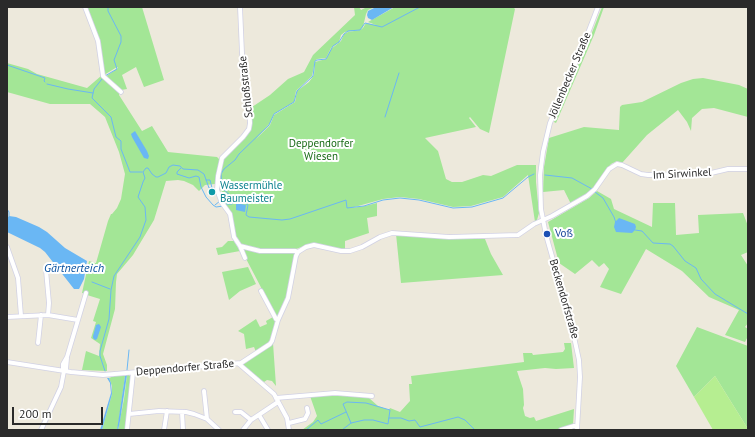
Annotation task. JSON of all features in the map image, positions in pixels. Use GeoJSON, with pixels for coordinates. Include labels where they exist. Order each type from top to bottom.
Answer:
{"type":"FeatureCollection","features":[{"type":"Feature","properties":{"kind":"street"},"geometry":{"type":"LineString","coordinates":[[85,7],[98,41],[103,76],[122,92]]}},
{"type":"Feature","properties":{"kind":"street","name":"Schloßstraße"},"geometry":{"type":"LineString","coordinates":[[240,7],[243,76],[249,104],[250,122],[249,129],[243,138],[222,158],[216,187],[220,199],[231,219],[234,237],[240,246],[244,258]]}},
{"type":"Feature","properties":{"kind":"street","name":"Jöllenbecker Straße"},"geometry":{"type":"LineString","coordinates":[[544,144],[553,114],[598,7]]}},
{"type":"Feature","properties":{"kind":"street","name":"Beckendorfstraße"},"geometry":{"type":"LineString","coordinates":[[544,144],[541,161],[540,188],[543,220],[576,340],[580,377],[577,428]]}},
{"type":"Feature","properties":{"kind":"street","name":"Im Sirwinkel"},"geometry":{"type":"LineString","coordinates":[[543,220],[568,208],[590,194],[609,169],[614,165],[622,165],[641,174],[648,175],[707,174],[728,170],[748,169]]}},
{"type":"Feature","properties":{"kind":"street"},"geometry":{"type":"LineString","coordinates":[[240,246],[260,251],[298,252],[306,247],[314,245],[341,251],[350,251],[362,248],[380,237],[392,233],[449,237],[514,235],[521,233],[543,220]]}},
{"type":"Feature","properties":{"kind":"street"},"geometry":{"type":"LineString","coordinates":[[7,247],[18,278],[21,316]]}},
{"type":"Feature","properties":{"kind":"street","name":"Deppendorfer Straße"},"geometry":{"type":"LineString","coordinates":[[7,362],[64,371],[95,374],[133,373],[239,364],[270,344],[278,320],[288,298],[298,252]]}},
{"type":"Feature","properties":{"kind":"street"},"geometry":{"type":"LineString","coordinates":[[46,270],[49,303],[48,315]]}},
{"type":"Feature","properties":{"kind":"street"},"geometry":{"type":"LineString","coordinates":[[261,291],[276,319],[278,320]]}},
{"type":"Feature","properties":{"kind":"street"},"geometry":{"type":"LineString","coordinates":[[41,430],[60,388],[64,371],[66,369],[67,357],[86,293]]}},
{"type":"Feature","properties":{"kind":"street"},"geometry":{"type":"LineString","coordinates":[[38,343],[41,315]]}},
{"type":"Feature","properties":{"kind":"street"},"geometry":{"type":"LineString","coordinates":[[7,323],[7,317],[41,315],[78,320]]}},
{"type":"Feature","properties":{"kind":"street"},"geometry":{"type":"LineString","coordinates":[[239,364],[270,390],[289,423],[290,430]]}},
{"type":"Feature","properties":{"kind":"street"},"geometry":{"type":"LineString","coordinates":[[127,430],[133,373]]}},
{"type":"Feature","properties":{"kind":"street"},"geometry":{"type":"LineString","coordinates":[[204,391],[207,419]]}},
{"type":"Feature","properties":{"kind":"street"},"geometry":{"type":"LineString","coordinates":[[243,430],[252,420],[277,400],[336,393],[372,396]]}},
{"type":"Feature","properties":{"kind":"street"},"geometry":{"type":"LineString","coordinates":[[289,423],[305,419],[308,414],[307,408]]}},
{"type":"Feature","properties":{"kind":"street"},"geometry":{"type":"LineString","coordinates":[[129,414],[151,411],[194,414],[207,419],[219,430]]}},
{"type":"Feature","properties":{"kind":"street"},"geometry":{"type":"LineString","coordinates":[[164,430],[167,411]]}},
{"type":"Feature","properties":{"kind":"street"},"geometry":{"type":"LineString","coordinates":[[182,412],[183,430]]}},
{"type":"Feature","properties":{"kind":"street"},"geometry":{"type":"LineString","coordinates":[[235,412],[241,412],[252,420]]}},
{"type":"Feature","properties":{"kind":"street"},"geometry":{"type":"LineString","coordinates":[[259,415],[268,430]]}},
{"type":"Feature","properties":{"kind":"street"},"geometry":{"type":"LineString","coordinates":[[561,430],[577,428]]}},
{"type":"Feature","properties":{"kind":"green space"},"geometry":{"type":"Polygon","coordinates":[[[86,7],[142,7],[164,80],[144,87],[136,67],[122,75],[127,89],[121,90],[105,77],[118,68],[117,67],[104,75],[101,49],[86,7]]]}},
{"type":"Feature","properties":{"kind":"green space","name":"Deppendorfer Wiesen"},"geometry":{"type":"Polygon","coordinates":[[[354,7],[359,7],[361,10],[367,7],[375,7],[368,10],[363,27],[360,30],[363,28],[366,23],[376,25],[368,22],[395,7],[513,7],[515,9],[489,133],[480,129],[470,117],[469,118],[476,127],[425,138],[438,151],[446,179],[452,182],[462,182],[483,175],[491,176],[517,165],[536,165],[539,213],[535,222],[528,175],[503,197],[471,206],[453,207],[419,199],[400,197],[383,199],[351,208],[377,203],[377,216],[367,218],[369,233],[345,241],[345,249],[310,244],[296,249],[260,250],[241,244],[235,237],[230,211],[222,199],[225,194],[219,189],[219,185],[221,183],[219,180],[222,161],[250,130],[252,124],[252,107],[270,95],[288,79],[304,72],[313,55],[355,15],[354,7]],[[360,30],[345,32],[341,35],[339,42],[331,48],[326,58],[317,59],[315,61],[312,76],[296,91],[294,102],[274,114],[270,123],[256,139],[270,125],[274,115],[295,102],[297,91],[309,82],[314,75],[315,62],[326,59],[331,49],[341,41],[344,34],[360,30]]]}},
{"type":"Feature","properties":{"kind":"green space"},"geometry":{"type":"Polygon","coordinates":[[[602,7],[604,7],[594,35],[556,123],[554,122],[602,7]]]}},
{"type":"Feature","properties":{"kind":"green space"},"geometry":{"type":"Polygon","coordinates":[[[7,63],[28,69],[37,74],[87,88],[101,76],[120,91],[119,95],[142,131],[152,126],[168,152],[217,157],[220,160],[215,184],[205,185],[199,191],[193,185],[184,181],[166,181],[154,220],[133,255],[117,274],[115,309],[103,354],[107,365],[107,371],[82,370],[86,351],[99,356],[100,344],[91,338],[96,322],[93,321],[100,299],[82,293],[89,261],[96,263],[108,221],[121,199],[125,174],[119,152],[105,117],[90,104],[50,104],[7,92],[7,63]]]}},
{"type":"Feature","properties":{"kind":"green space"},"geometry":{"type":"Polygon","coordinates":[[[703,78],[739,85],[748,89],[748,117],[714,108],[702,109],[692,118],[691,131],[687,122],[678,110],[647,135],[622,163],[617,161],[611,164],[596,186],[571,204],[564,190],[543,192],[544,167],[549,138],[584,127],[619,130],[620,107],[622,105],[642,102],[681,83],[693,79],[703,78]]]}},
{"type":"Feature","properties":{"kind":"green space"},"geometry":{"type":"Polygon","coordinates":[[[597,191],[611,199],[614,209],[652,227],[653,203],[675,203],[676,235],[699,233],[698,215],[743,213],[748,226],[748,252],[741,255],[748,266],[748,323],[745,327],[748,329],[748,336],[745,342],[725,335],[739,310],[709,297],[682,271],[646,249],[621,294],[600,287],[609,269],[604,263],[599,267],[592,260],[575,274],[559,263],[548,222],[589,198],[597,191]]]}},
{"type":"Feature","properties":{"kind":"green space"},"geometry":{"type":"Polygon","coordinates":[[[396,234],[447,239],[485,239],[491,254],[503,275],[401,283],[396,234]]]}},
{"type":"Feature","properties":{"kind":"green space"},"geometry":{"type":"Polygon","coordinates":[[[228,241],[234,241],[240,251],[218,255],[216,248],[222,247],[228,241]]]}},
{"type":"Feature","properties":{"kind":"green space"},"geometry":{"type":"Polygon","coordinates":[[[243,249],[260,253],[293,252],[295,255],[287,295],[278,318],[242,251],[243,249]]]}},
{"type":"Feature","properties":{"kind":"green space"},"geometry":{"type":"Polygon","coordinates":[[[248,267],[256,284],[240,291],[229,300],[222,272],[248,267]]]}},
{"type":"Feature","properties":{"kind":"green space"},"geometry":{"type":"Polygon","coordinates":[[[273,317],[275,321],[271,341],[256,352],[254,347],[246,349],[244,334],[238,331],[256,319],[260,327],[267,324],[266,321],[273,317]]]}},
{"type":"Feature","properties":{"kind":"green space"},"geometry":{"type":"Polygon","coordinates":[[[697,327],[748,346],[748,429],[715,376],[694,397],[676,366],[697,327]]]}},
{"type":"Feature","properties":{"kind":"green space"},"geometry":{"type":"Polygon","coordinates":[[[273,343],[276,386],[272,381],[267,380],[264,382],[244,367],[244,364],[273,343]]]}},
{"type":"Feature","properties":{"kind":"green space"},"geometry":{"type":"Polygon","coordinates":[[[564,343],[571,343],[574,368],[545,368],[517,371],[523,389],[523,408],[525,416],[530,418],[534,417],[536,421],[574,409],[573,425],[557,430],[302,430],[313,422],[317,416],[310,396],[339,394],[369,398],[378,406],[389,410],[390,408],[400,412],[410,401],[409,384],[412,384],[411,376],[524,362],[523,353],[532,353],[533,355],[563,352],[565,349],[564,343]]]}},
{"type":"Feature","properties":{"kind":"green space"},"geometry":{"type":"Polygon","coordinates":[[[127,375],[131,377],[126,430],[118,430],[124,399],[127,375]]]}},
{"type":"Feature","properties":{"kind":"green space"},"geometry":{"type":"Polygon","coordinates":[[[114,376],[125,376],[118,426],[117,430],[102,430],[112,394],[112,386],[109,378],[114,376]]]}},
{"type":"Feature","properties":{"kind":"green space"},"geometry":{"type":"Polygon","coordinates":[[[715,376],[748,430],[713,430],[694,397],[715,376]]]}},
{"type":"Feature","properties":{"kind":"water"},"geometry":{"type":"Polygon","coordinates":[[[376,7],[394,7],[372,20],[368,18],[368,11],[376,7]]]}},
{"type":"Feature","properties":{"kind":"water"},"geometry":{"type":"Polygon","coordinates":[[[135,131],[147,151],[149,156],[148,159],[144,158],[132,137],[131,134],[135,131]]]}},
{"type":"Feature","properties":{"kind":"water"},"geometry":{"type":"Polygon","coordinates":[[[236,203],[246,205],[245,212],[236,210],[236,203]]]}},
{"type":"Feature","properties":{"kind":"water","name":"Gärtnerteich"},"geometry":{"type":"Polygon","coordinates":[[[9,216],[16,217],[39,227],[65,248],[87,261],[84,279],[79,289],[74,289],[45,252],[40,248],[7,232],[7,218],[9,216]]]}},
{"type":"Feature","properties":{"kind":"water"},"geometry":{"type":"Polygon","coordinates":[[[619,218],[635,224],[635,230],[632,233],[616,232],[614,227],[615,222],[619,218]]]}},
{"type":"Feature","properties":{"kind":"water"},"geometry":{"type":"Polygon","coordinates":[[[99,324],[101,327],[97,339],[95,340],[93,336],[96,325],[99,324]]]}},
{"type":"Feature","properties":{"kind":"water"},"geometry":{"type":"Polygon","coordinates":[[[127,375],[120,421],[117,430],[125,376],[127,375]]]}},
{"type":"Feature","properties":{"kind":"water"},"geometry":{"type":"Polygon","coordinates":[[[107,378],[109,378],[111,383],[112,394],[102,430],[100,430],[111,393],[110,383],[107,378]]]}},
{"type":"Feature","properties":{"kind":"waterway"},"geometry":{"type":"LineString","coordinates":[[105,76],[117,69],[114,60],[121,42],[121,36],[108,11],[108,7]]}},
{"type":"Feature","properties":{"kind":"waterway"},"geometry":{"type":"LineString","coordinates":[[219,188],[222,188],[221,174],[224,169],[235,160],[239,154],[269,125],[274,114],[294,102],[297,91],[313,76],[315,61],[326,59],[333,46],[339,42],[344,34],[348,31],[360,30],[365,23],[382,27],[420,7]]}},
{"type":"Feature","properties":{"kind":"waterway"},"geometry":{"type":"LineString","coordinates":[[7,65],[45,78],[45,82]]}},
{"type":"Feature","properties":{"kind":"waterway"},"geometry":{"type":"LineString","coordinates":[[385,117],[399,73]]}},
{"type":"Feature","properties":{"kind":"waterway"},"geometry":{"type":"LineString","coordinates":[[102,79],[94,89],[92,98],[111,117],[116,137],[121,141],[121,149],[130,172],[142,172]]}},
{"type":"Feature","properties":{"kind":"waterway"},"geometry":{"type":"LineString","coordinates":[[47,84],[93,93]]}},
{"type":"Feature","properties":{"kind":"waterway"},"geometry":{"type":"LineString","coordinates":[[105,371],[100,356],[100,351],[109,319],[111,290],[114,276],[140,237],[146,220],[145,207],[138,197],[145,178],[143,172],[146,168],[148,168],[152,174],[158,177],[166,173],[169,167],[173,165],[180,166],[183,169],[198,170],[204,174],[209,188],[213,188]]}},
{"type":"Feature","properties":{"kind":"waterway"},"geometry":{"type":"LineString","coordinates":[[181,168],[177,174],[189,178],[196,176],[199,177],[201,187],[206,197],[216,207],[223,206]]}},
{"type":"Feature","properties":{"kind":"waterway"},"geometry":{"type":"LineString","coordinates":[[225,204],[232,204],[237,200],[241,201],[248,205],[246,215],[249,217],[282,220],[290,219],[346,200],[347,208],[400,198],[419,200],[453,208],[472,207],[503,198],[528,177],[534,174]]}},
{"type":"Feature","properties":{"kind":"waterway"},"geometry":{"type":"LineString","coordinates":[[545,175],[572,178],[592,189]]}},
{"type":"Feature","properties":{"kind":"waterway"},"geometry":{"type":"LineString","coordinates":[[206,180],[210,180],[212,188]]}},
{"type":"Feature","properties":{"kind":"waterway"},"geometry":{"type":"LineString","coordinates":[[222,188],[231,196],[228,199],[223,199]]}},
{"type":"Feature","properties":{"kind":"waterway"},"geometry":{"type":"LineString","coordinates":[[595,192],[603,198],[616,223]]}},
{"type":"Feature","properties":{"kind":"waterway"},"geometry":{"type":"LineString","coordinates":[[215,205],[220,201]]}},
{"type":"Feature","properties":{"kind":"waterway"},"geometry":{"type":"LineString","coordinates":[[7,209],[9,216]]}},
{"type":"Feature","properties":{"kind":"waterway"},"geometry":{"type":"LineString","coordinates":[[635,230],[642,231],[653,243],[670,244],[673,246],[685,261],[696,268],[701,279],[715,294],[748,314]]}},
{"type":"Feature","properties":{"kind":"waterway"},"geometry":{"type":"LineString","coordinates":[[92,282],[110,289]]}},
{"type":"Feature","properties":{"kind":"waterway"},"geometry":{"type":"LineString","coordinates":[[127,370],[129,350]]}},
{"type":"Feature","properties":{"kind":"waterway"},"geometry":{"type":"LineString","coordinates":[[342,430],[351,423],[364,420],[373,420],[388,424],[390,410],[366,403],[347,402],[343,404],[351,423]]}},
{"type":"Feature","properties":{"kind":"waterway"},"geometry":{"type":"LineString","coordinates":[[306,430],[318,420],[321,424],[346,412]]}},
{"type":"Feature","properties":{"kind":"waterway"},"geometry":{"type":"LineString","coordinates":[[389,418],[401,418],[409,421],[415,420],[420,427],[458,417],[465,420],[475,430]]}},
{"type":"Feature","properties":{"kind":"place","name":"Wassermühle Baumeister"},"geometry":{"type":"Point","coordinates":[212,192]}},
{"type":"Feature","properties":{"kind":"place","name":"Voß"},"geometry":{"type":"Point","coordinates":[547,234]}}]}
